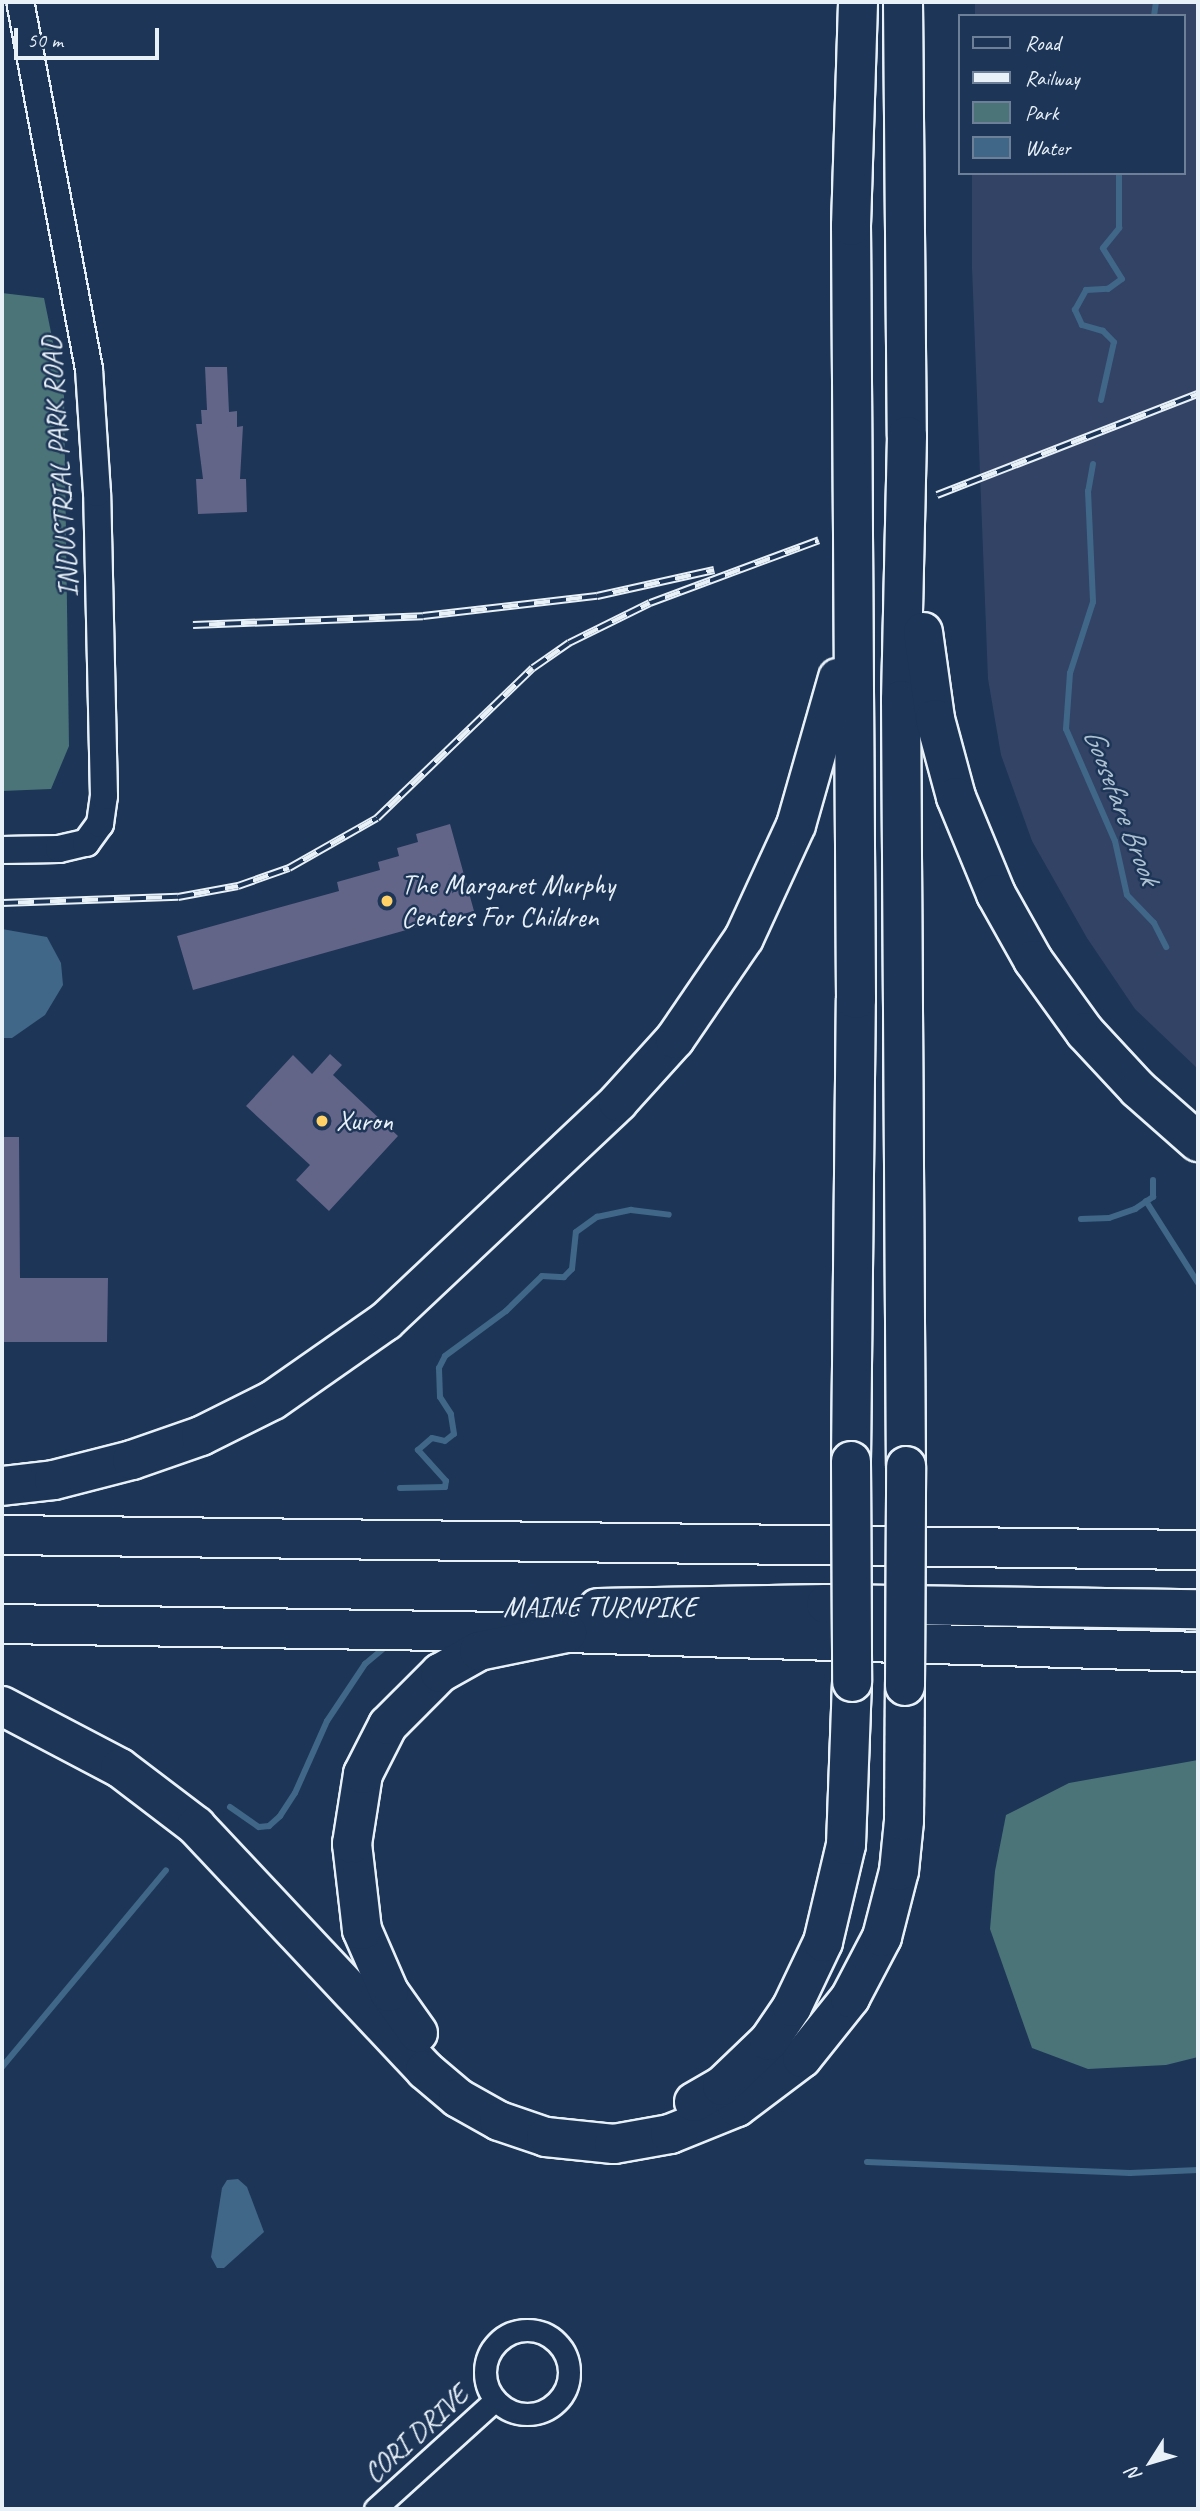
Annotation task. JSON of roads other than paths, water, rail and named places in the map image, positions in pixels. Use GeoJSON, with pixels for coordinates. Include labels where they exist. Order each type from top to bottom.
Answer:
{"type":"FeatureCollection","features":[{"type":"Feature","properties":{"kind":"highway"},"geometry":{"type":"LineString","coordinates":[[567,1633],[479,1651],[440,1673],[410,1698],[388,1725],[363,1774],[352,1827],[352,1860],[357,1903],[370,1952],[388,1992],[419,2033],[454,2067],[494,2093],[535,2112],[580,2121],[638,2119],[705,2097],[753,2059],[792,2007],[823,1942],[837,1895],[848,1821],[852,1682],[851,1461],[856,999],[850,590],[851,226],[858,2]]}},
{"type":"Feature","properties":{"kind":"highway"},"geometry":{"type":"LineString","coordinates":[[2,1706],[120,1768],[196,1826],[425,2070],[458,2098],[499,2121],[546,2137],[614,2144],[670,2134],[737,2106],[802,2058],[850,1998],[882,1937],[900,1871],[904,1821],[906,1466],[901,700],[908,436],[903,2]]}},
{"type":"Feature","properties":{"kind":"highway"},"geometry":{"type":"LineString","coordinates":[[908,436],[927,676],[967,828],[1016,931],[1062,1001],[1113,1063],[1198,1142]]}},
{"type":"Feature","properties":{"kind":"highway"},"geometry":{"type":"LineString","coordinates":[[2,1486],[54,1480],[160,1451],[236,1420],[310,1378],[386,1321],[618,1102],[675,1039],[720,976],[773,878],[796,825],[837,692],[850,590]]}},
{"type":"Feature","properties":{"kind":"highway"},"geometry":{"type":"LineString","coordinates":[[2,1535],[1198,1550]]}},
{"type":"Feature","properties":{"kind":"highway","name":"MAINE TURNPIKE"},"geometry":{"type":"LineString","coordinates":[[2,1601],[1198,1609]]}},
{"type":"Feature","properties":{"kind":"highway"},"geometry":{"type":"LineString","coordinates":[[2,1624],[567,1633],[1198,1652]]}},
{"type":"Feature","properties":{"kind":"street","name":"INDUSTRIAL PARK ROAD"},"geometry":{"type":"LineString","coordinates":[[2,850],[60,849],[86,843],[100,824],[104,796],[97,493],[89,369],[20,2]]}},
{"type":"Feature","properties":{"kind":"street","name":"CORI DRIVE"},"geometry":{"type":"LineString","coordinates":[[515,2331],[543,2332],[555,2340],[564,2351],[569,2378],[557,2402],[533,2414],[519,2414],[495,2400],[484,2374],[492,2347],[515,2331]]}},
{"type":"Feature","properties":{"kind":"street","name":"CORI DRIVE"},"geometry":{"type":"LineString","coordinates":[[375,2509],[495,2400]]}},
{"type":"Feature","properties":{"kind":"water"},"geometry":{"type":"Polygon","coordinates":[[[2,929],[47,937],[61,963],[63,985],[45,1015],[12,1038],[2,1038],[2,929]]]}},
{"type":"Feature","properties":{"kind":"water"},"geometry":{"type":"Polygon","coordinates":[[[238,2179],[247,2187],[264,2232],[224,2268],[217,2268],[211,2257],[222,2188],[227,2180],[238,2179]]]}},
{"type":"Feature","properties":{"kind":"waterway","name":"Goosefare Brook"},"geometry":{"type":"LineString","coordinates":[[1154,14],[1156,2]]}},
{"type":"Feature","properties":{"kind":"waterway","name":"Goosefare Brook"},"geometry":{"type":"LineString","coordinates":[[1101,400],[1114,342],[1103,331],[1082,325],[1075,310],[1086,290],[1108,289],[1122,279],[1103,248],[1119,228],[1119,175]]}},
{"type":"Feature","properties":{"kind":"waterway","name":"Goosefare Brook"},"geometry":{"type":"LineString","coordinates":[[1093,464],[1088,491],[1093,602],[1070,673],[1066,729],[1115,841],[1127,895],[1154,923],[1166,947]]}},
{"type":"Feature","properties":{"kind":"waterway","name":"Goosefare Brook"},"geometry":{"type":"LineString","coordinates":[[1081,1219],[1109,1218],[1135,1209],[1153,1197],[1153,1180]]}},
{"type":"Feature","properties":{"kind":"waterway"},"geometry":{"type":"LineString","coordinates":[[1146,1201],[1198,1283]]}},
{"type":"Feature","properties":{"kind":"waterway","name":"Goosefare Brook"},"geometry":{"type":"LineString","coordinates":[[400,1488],[445,1487],[446,1481],[418,1450],[432,1438],[445,1441],[454,1434],[451,1414],[440,1397],[439,1368],[445,1356],[506,1311],[542,1276],[564,1277],[572,1269],[576,1232],[597,1217],[631,1210],[669,1215]]}},
{"type":"Feature","properties":{"kind":"waterway","name":"Goosefare Brook"},"geometry":{"type":"LineString","coordinates":[[230,1807],[259,1827],[269,1826],[280,1816],[295,1793],[327,1721],[365,1664],[384,1648]]}},
{"type":"Feature","properties":{"kind":"waterway","name":"Goosefare Brook"},"geometry":{"type":"LineString","coordinates":[[2,2067],[166,1870]]}},
{"type":"Feature","properties":{"kind":"waterway"},"geometry":{"type":"LineString","coordinates":[[867,2162],[1130,2173],[1198,2170]]}},
{"type":"Feature","properties":{"kind":"railway"},"geometry":{"type":"LineString","coordinates":[[937,495],[1198,394]]}},
{"type":"Feature","properties":{"kind":"railway"},"geometry":{"type":"LineString","coordinates":[[2,903],[178,897],[238,886],[289,868],[377,818],[533,668],[569,643],[650,603],[819,540]]}},
{"type":"Feature","properties":{"kind":"railway"},"geometry":{"type":"LineString","coordinates":[[193,625],[423,616],[597,596],[714,570]]}},
{"type":"Feature","properties":{"kind":"place","name":"The Margaret Murphy Centers For Children"},"geometry":{"type":"Point","coordinates":[387,901]}},
{"type":"Feature","properties":{"kind":"place","name":"Xuron"},"geometry":{"type":"Point","coordinates":[322,1121]}}]}
